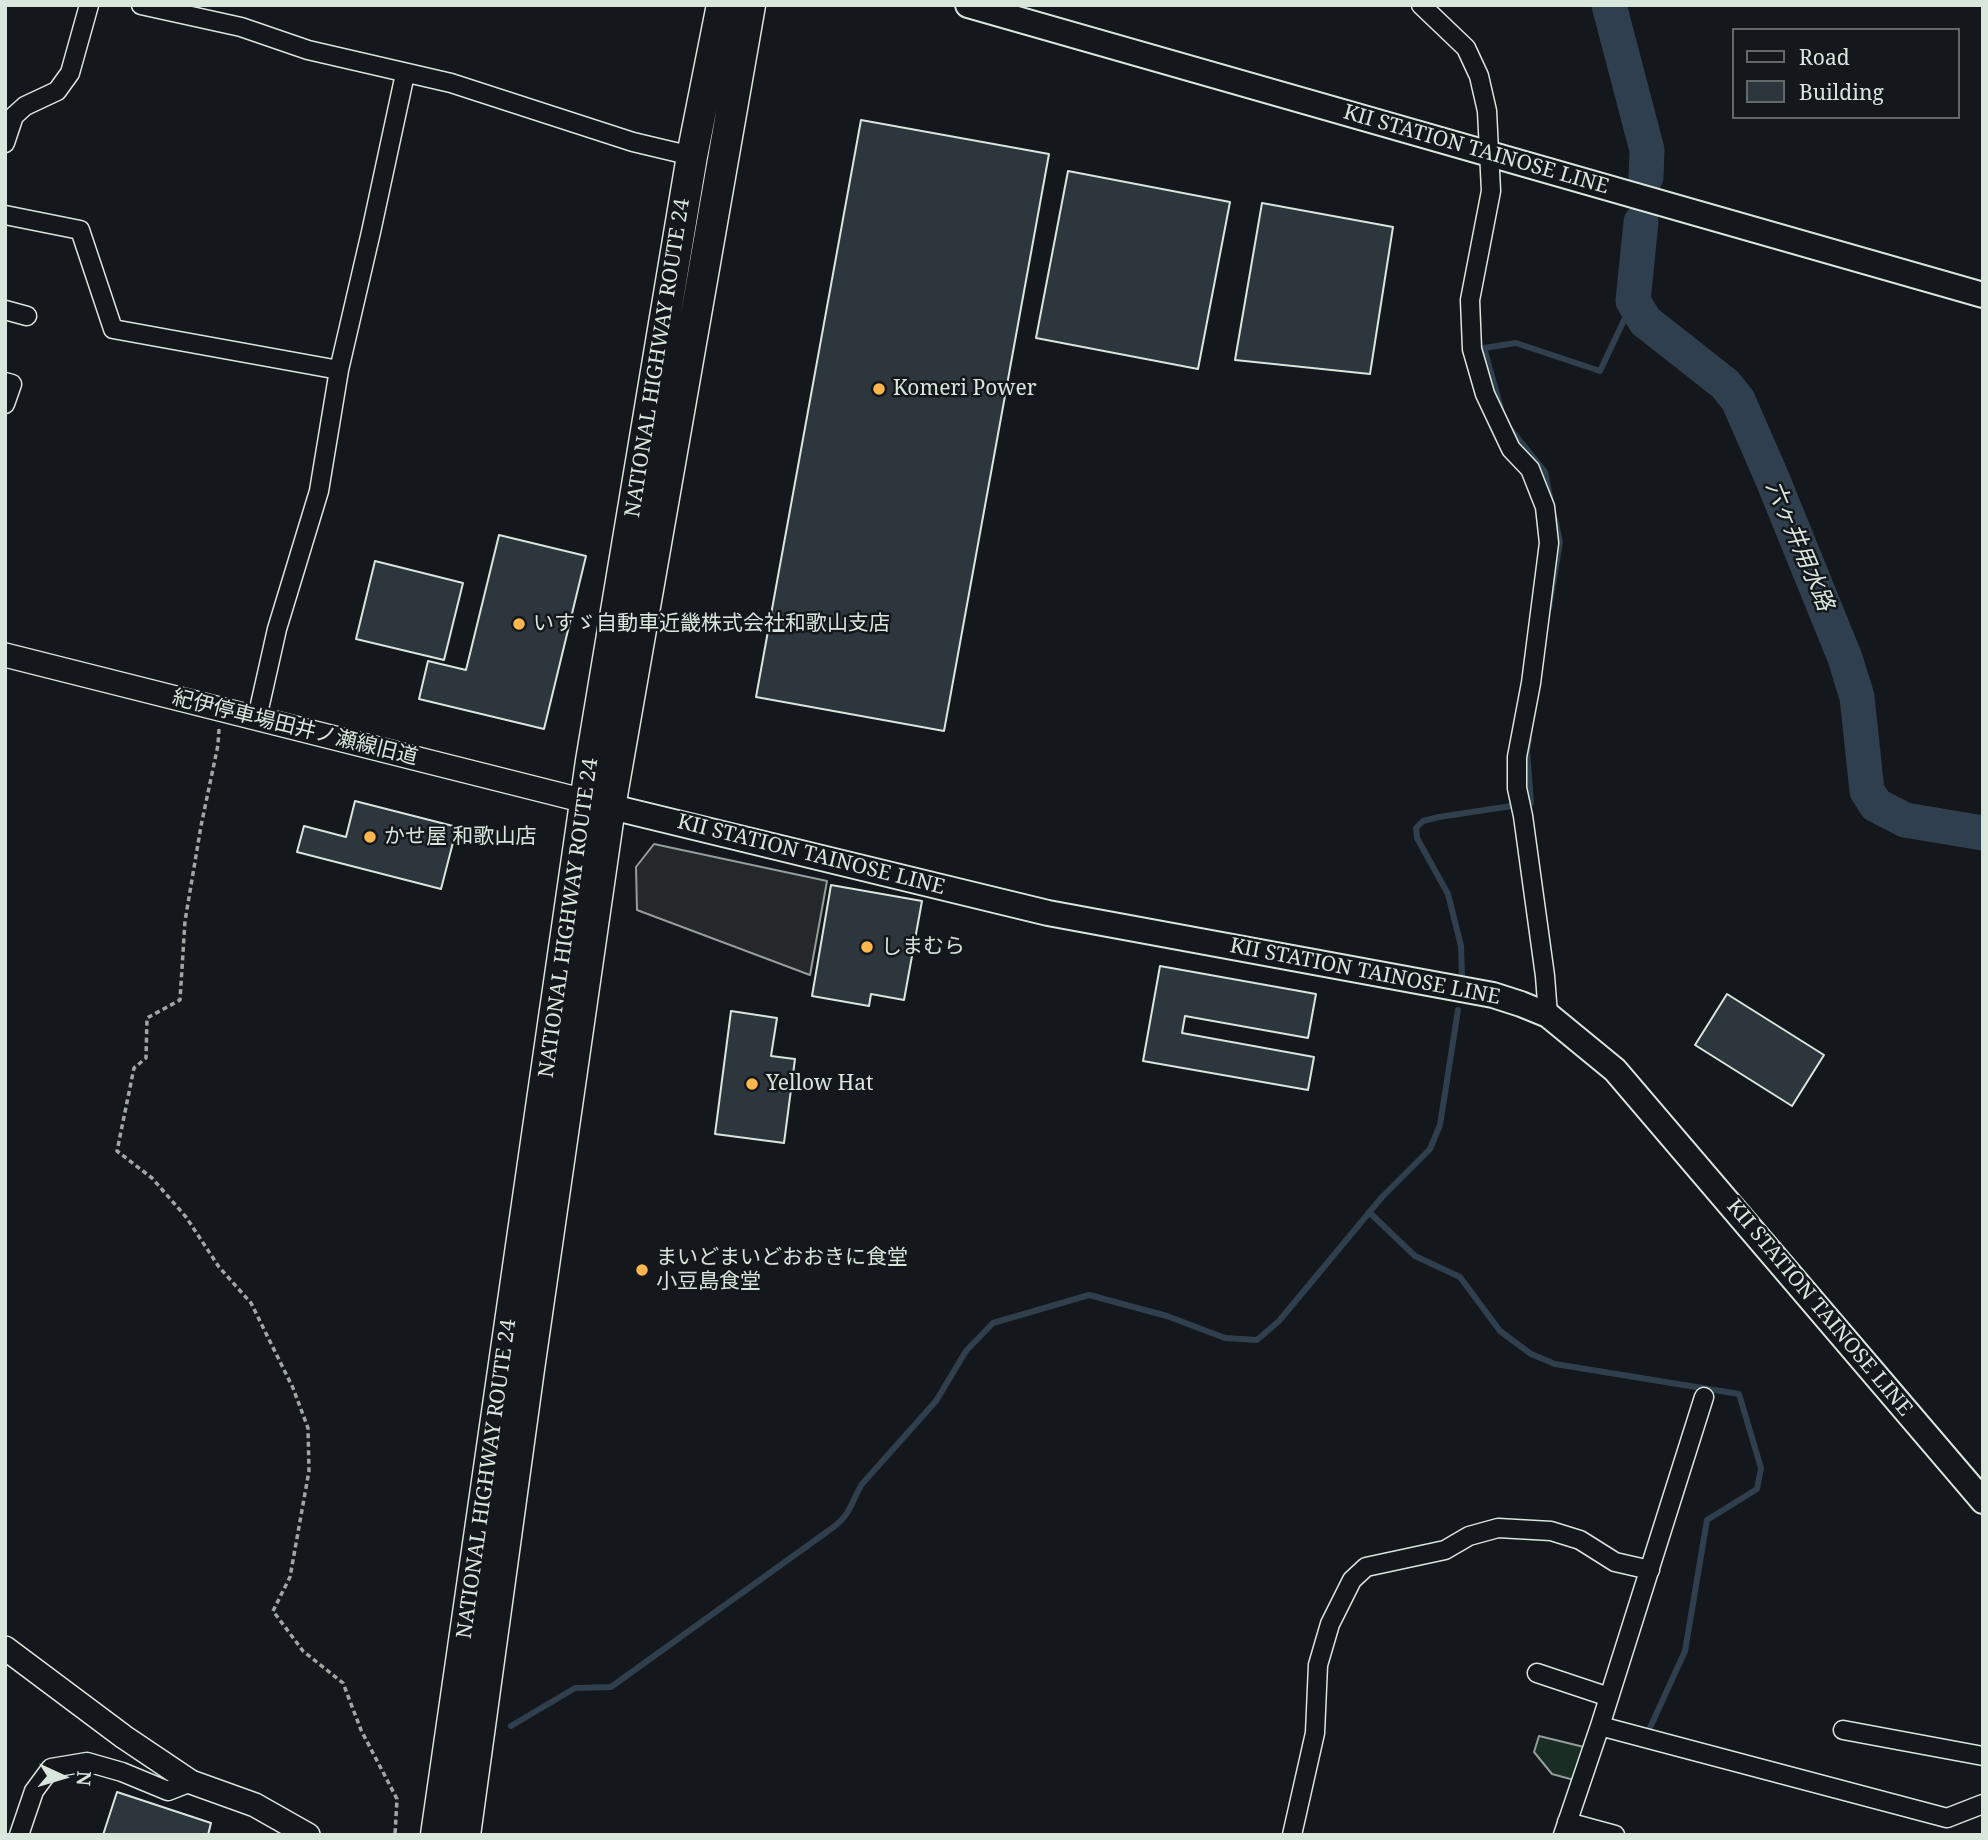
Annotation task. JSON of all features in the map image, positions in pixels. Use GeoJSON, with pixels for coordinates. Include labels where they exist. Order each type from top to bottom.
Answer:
{"type":"FeatureCollection","features":[{"type":"Feature","properties":{"kind":"highway","name":"NATIONAL HIGHWAY ROUTE 24"},"geometry":{"type":"LineString","coordinates":[[436,1835],[598,804],[692,156],[722,5]]}},
{"type":"Feature","properties":{"kind":"highway","name":"NATIONAL HIGHWAY ROUTE 24"},"geometry":{"type":"LineString","coordinates":[[465,1835],[528,1369],[598,804],[750,5]]}},
{"type":"Feature","properties":{"kind":"main road","name":"KII STATION TAINOSE LINE"},"geometry":{"type":"LineString","coordinates":[[968,5],[1983,295]]}},
{"type":"Feature","properties":{"kind":"main road","name":"KII STATION TAINOSE LINE"},"geometry":{"type":"LineString","coordinates":[[598,804],[1048,913],[1493,995],[1548,1015],[1615,1070],[1983,1501]]}},
{"type":"Feature","properties":{"kind":"street"},"geometry":{"type":"LineString","coordinates":[[5,144],[14,116],[25,106],[57,91],[70,73],[89,5]]}},
{"type":"Feature","properties":{"kind":"street"},"geometry":{"type":"LineString","coordinates":[[141,5],[241,27],[308,50],[451,83],[633,142],[692,156]]}},
{"type":"Feature","properties":{"kind":"street"},"geometry":{"type":"LineString","coordinates":[[1421,5],[1466,48],[1479,76],[1487,111],[1492,191],[1470,300],[1472,349],[1485,394],[1511,449],[1530,469],[1545,508],[1549,543],[1531,683],[1517,757],[1517,788],[1542,950],[1548,1015]]}},
{"type":"Feature","properties":{"kind":"street"},"geometry":{"type":"LineString","coordinates":[[257,718],[277,629],[319,491],[339,370],[405,74]]}},
{"type":"Feature","properties":{"kind":"street"},"geometry":{"type":"LineString","coordinates":[[6,216],[80,230],[113,329],[339,370]]}},
{"type":"Feature","properties":{"kind":"street"},"geometry":{"type":"LineString","coordinates":[[5,310],[27,316]]}},
{"type":"Feature","properties":{"kind":"street"},"geometry":{"type":"LineString","coordinates":[[5,382],[12,384],[5,404]]}},
{"type":"Feature","properties":{"kind":"street","name":"紀伊停車場田井ノ瀬線旧道"},"geometry":{"type":"LineString","coordinates":[[5,655],[598,804]]}},
{"type":"Feature","properties":{"kind":"street"},"geometry":{"type":"LineString","coordinates":[[1615,1835],[1565,1828],[1704,1397]]}},
{"type":"Feature","properties":{"kind":"street"},"geometry":{"type":"LineString","coordinates":[[1292,1835],[1315,1733],[1318,1665],[1330,1624],[1352,1580],[1366,1567],[1445,1550],[1469,1536],[1498,1528],[1551,1531],[1580,1540],[1615,1562],[1650,1570]]}},
{"type":"Feature","properties":{"kind":"street"},"geometry":{"type":"LineString","coordinates":[[5,1648],[124,1737],[191,1782],[254,1805],[308,1835]]}},
{"type":"Feature","properties":{"kind":"street"},"geometry":{"type":"LineString","coordinates":[[1537,1673],[1609,1697]]}},
{"type":"Feature","properties":{"kind":"street"},"geometry":{"type":"LineString","coordinates":[[1600,1726],[1944,1826],[1983,1804]]}},
{"type":"Feature","properties":{"kind":"street"},"geometry":{"type":"LineString","coordinates":[[1843,1730],[1983,1756]]}},
{"type":"Feature","properties":{"kind":"street"},"geometry":{"type":"LineString","coordinates":[[19,1835],[34,1791],[51,1768],[87,1762],[122,1772],[168,1791],[191,1782]]}},
{"type":"Feature","properties":{"kind":"path"},"geometry":{"type":"LineString","coordinates":[[220,710],[218,745],[185,921],[180,1000],[147,1018],[146,1058],[134,1068],[117,1151],[152,1178],[186,1217],[219,1267],[251,1303],[293,1388],[308,1428],[309,1471],[290,1577],[273,1611],[303,1651],[343,1684],[361,1730],[397,1799],[396,1835]]}},
{"type":"Feature","properties":{"kind":"green space"},"geometry":{"type":"Polygon","coordinates":[[[1539,1736],[1584,1747],[1574,1780],[1552,1774],[1534,1752],[1539,1736]]]}},
{"type":"Feature","properties":{"kind":"shaded area"},"geometry":{"type":"Polygon","coordinates":[[[654,844],[827,881],[810,975],[637,910],[636,867],[654,844]]]}},
{"type":"Feature","properties":{"kind":"building"},"geometry":{"type":"Polygon","coordinates":[[[861,120],[1049,154],[944,731],[756,697],[861,120]]]}},
{"type":"Feature","properties":{"kind":"building"},"geometry":{"type":"Polygon","coordinates":[[[1068,171],[1230,202],[1198,369],[1036,338],[1068,171]]]}},
{"type":"Feature","properties":{"kind":"building"},"geometry":{"type":"Polygon","coordinates":[[[1262,203],[1393,227],[1370,374],[1235,360],[1262,203]]]}},
{"type":"Feature","properties":{"kind":"building"},"geometry":{"type":"Polygon","coordinates":[[[499,535],[586,556],[544,729],[419,699],[428,661],[466,670],[499,535]]]}},
{"type":"Feature","properties":{"kind":"building"},"geometry":{"type":"Polygon","coordinates":[[[375,561],[463,583],[444,660],[356,639],[375,561]]]}},
{"type":"Feature","properties":{"kind":"building"},"geometry":{"type":"Polygon","coordinates":[[[355,801],[457,827],[441,889],[297,852],[304,826],[346,837],[355,801]]]}},
{"type":"Feature","properties":{"kind":"building","name":"しまむら"},"geometry":{"type":"Polygon","coordinates":[[[831,885],[922,901],[904,1000],[871,994],[869,1006],[812,996],[831,885]]]}},
{"type":"Feature","properties":{"kind":"building"},"geometry":{"type":"Polygon","coordinates":[[[1160,966],[1316,994],[1308,1038],[1185,1016],[1182,1033],[1314,1057],[1308,1090],[1143,1061],[1160,966]]]}},
{"type":"Feature","properties":{"kind":"building"},"geometry":{"type":"Polygon","coordinates":[[[1727,994],[1824,1055],[1792,1106],[1695,1045],[1727,994]]]}},
{"type":"Feature","properties":{"kind":"building"},"geometry":{"type":"Polygon","coordinates":[[[731,1011],[777,1018],[771,1056],[795,1059],[784,1143],[715,1134],[731,1011]]]}},
{"type":"Feature","properties":{"kind":"building"},"geometry":{"type":"Polygon","coordinates":[[[117,1792],[211,1823],[208,1835],[103,1835],[117,1792]]]}},
{"type":"Feature","properties":{"kind":"waterway","name":"六ヶ井用水路"},"geometry":{"type":"LineString","coordinates":[[1609,5],[1647,150],[1646,177]]}},
{"type":"Feature","properties":{"kind":"waterway","name":"六ヶ井用水路"},"geometry":{"type":"LineString","coordinates":[[1641,222],[1633,301],[1645,321],[1725,384],[1738,400],[1845,658],[1857,697],[1867,791],[1876,805],[1905,820],[1983,833]]}},
{"type":"Feature","properties":{"kind":"waterway"},"geometry":{"type":"LineString","coordinates":[[1501,408],[1484,348],[1516,343],[1600,371],[1633,301]]}},
{"type":"Feature","properties":{"kind":"waterway"},"geometry":{"type":"LineString","coordinates":[[1511,430],[1545,472],[1551,501]]}},
{"type":"Feature","properties":{"kind":"waterway"},"geometry":{"type":"LineString","coordinates":[[1549,608],[1560,542],[1555,519]]}},
{"type":"Feature","properties":{"kind":"waterway"},"geometry":{"type":"LineString","coordinates":[[1462,976],[1461,946],[1448,894],[1417,838],[1416,828],[1423,821],[1439,817],[1531,803],[1527,751],[1529,740]]}},
{"type":"Feature","properties":{"kind":"waterway"},"geometry":{"type":"LineString","coordinates":[[511,1726],[575,1688],[611,1687],[841,1521],[862,1484],[936,1401],[966,1351],[993,1323],[1089,1295],[1167,1316],[1225,1338],[1257,1340],[1279,1321],[1382,1197],[1430,1149],[1440,1125],[1458,1010]]}},
{"type":"Feature","properties":{"kind":"waterway"},"geometry":{"type":"LineString","coordinates":[[1369,1212],[1415,1256],[1460,1277],[1500,1331],[1531,1354],[1555,1364],[1739,1394],[1761,1468],[1757,1489],[1707,1520],[1685,1651],[1649,1730]]}},
{"type":"Feature","properties":{"kind":"place","name":"Komeri Power"},"geometry":{"type":"Point","coordinates":[879,389]}},
{"type":"Feature","properties":{"kind":"place","name":"いすゞ自動車近畿株式会社和歌山支店"},"geometry":{"type":"Point","coordinates":[519,624]}},
{"type":"Feature","properties":{"kind":"place","name":"かせ屋 和歌山店"},"geometry":{"type":"Point","coordinates":[370,837]}},
{"type":"Feature","properties":{"kind":"place","name":"しまむら"},"geometry":{"type":"Point","coordinates":[867,947]}},
{"type":"Feature","properties":{"kind":"place","name":"Yellow Hat"},"geometry":{"type":"Point","coordinates":[752,1084]}},
{"type":"Feature","properties":{"kind":"place","name":"まいどまいどおおきに食堂 小豆島食堂"},"geometry":{"type":"Point","coordinates":[642,1270]}}]}
